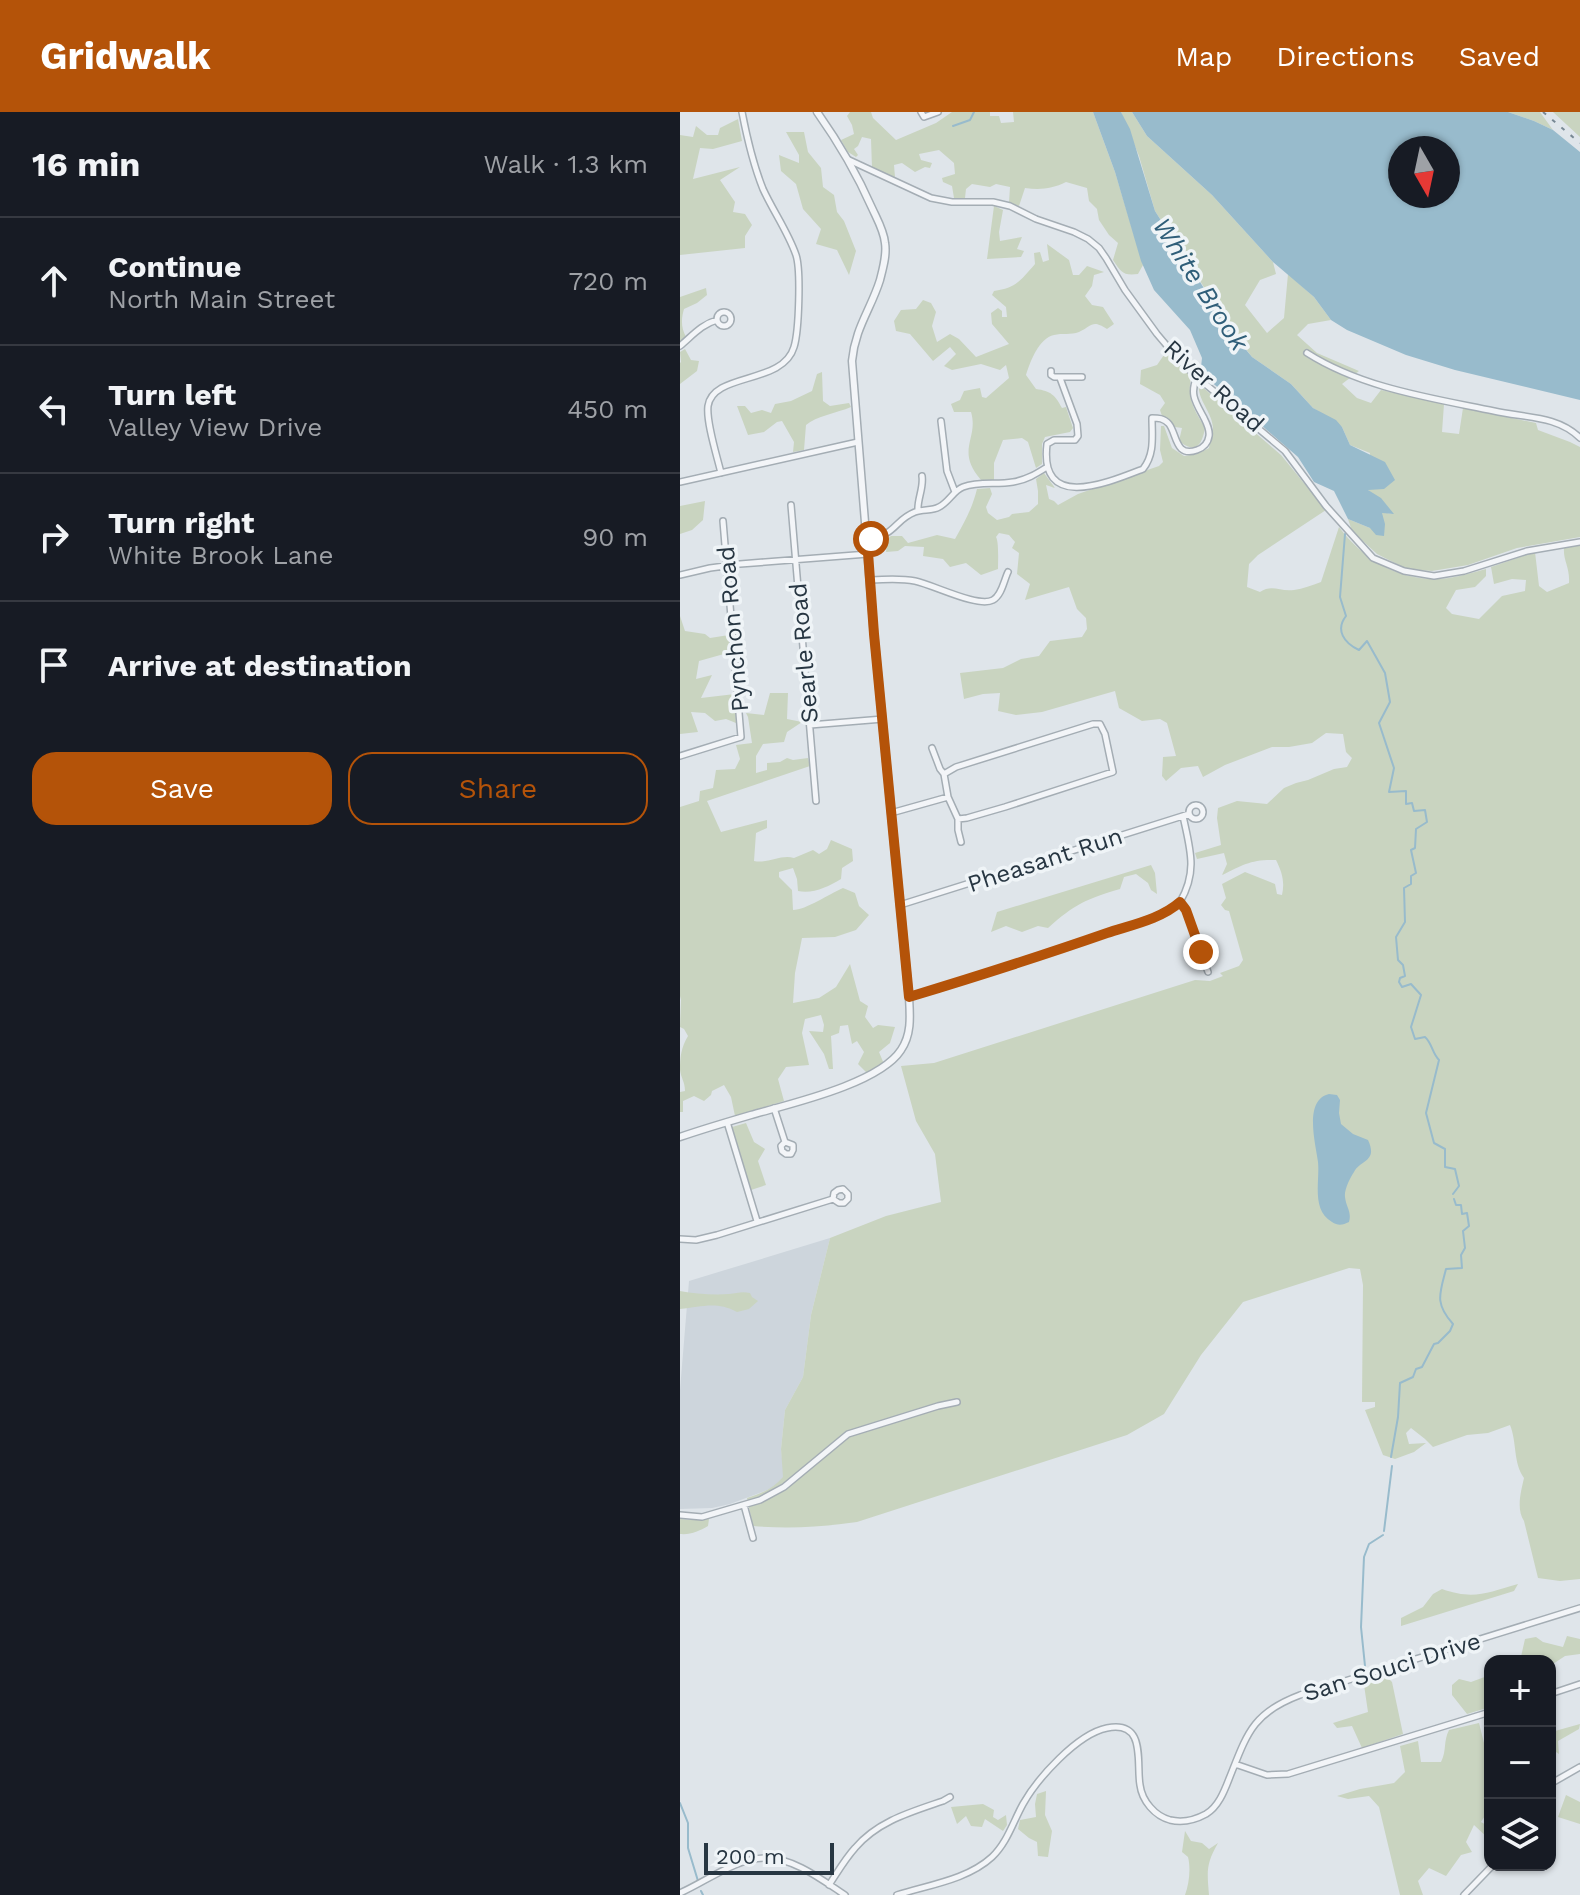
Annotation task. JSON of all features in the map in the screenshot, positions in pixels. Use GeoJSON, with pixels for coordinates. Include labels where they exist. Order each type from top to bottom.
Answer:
{"type":"FeatureCollection","features":[{"type":"Feature","properties":{"kind":"street"},"geometry":{"type":"LineString","coordinates":[[721,473],[707,409],[709,402],[719,390],[780,367],[791,355],[796,340],[798,261],[764,191],[748,144],[742,112]]}},
{"type":"Feature","properties":{"kind":"street"},"geometry":{"type":"LineString","coordinates":[[680,1137],[818,1095],[871,1075],[894,1059],[907,1038],[910,1023],[852,377],[853,350],[862,319],[881,275],[886,252],[884,235],[849,160],[817,112]]}},
{"type":"Feature","properties":{"kind":"street"},"geometry":{"type":"LineString","coordinates":[[921,112],[924,117],[938,112]]}},
{"type":"Feature","properties":{"kind":"street","name":"River Road"},"geometry":{"type":"LineString","coordinates":[[849,160],[931,198],[1010,206],[1088,239],[1099,248],[1157,334],[1197,377],[1285,451],[1326,506],[1373,558],[1418,574],[1446,575],[1527,551],[1580,542]]}},
{"type":"Feature","properties":{"kind":"street"},"geometry":{"type":"LineString","coordinates":[[680,346],[700,328],[717,320]]}},
{"type":"Feature","properties":{"kind":"street"},"geometry":{"type":"LineString","coordinates":[[1307,353],[1333,368],[1382,386],[1558,423],[1580,438]]}},
{"type":"Feature","properties":{"kind":"street"},"geometry":{"type":"LineString","coordinates":[[1051,371],[1052,376],[1060,378],[1082,377]]}},
{"type":"Feature","properties":{"kind":"street"},"geometry":{"type":"LineString","coordinates":[[1060,378],[1077,424],[1078,436],[1075,440],[1054,440],[1047,444],[1047,467],[1062,486],[1083,488],[1143,469],[1152,453],[1152,418],[1168,422],[1182,449],[1192,451],[1201,448],[1210,432],[1193,395],[1197,377]]}},
{"type":"Feature","properties":{"kind":"street"},"geometry":{"type":"LineString","coordinates":[[941,421],[947,471],[955,492]]}},
{"type":"Feature","properties":{"kind":"street"},"geometry":{"type":"LineString","coordinates":[[680,482],[858,442]]}},
{"type":"Feature","properties":{"kind":"street"},"geometry":{"type":"LineString","coordinates":[[867,539],[886,535],[906,517],[939,507],[955,492],[973,484],[1017,481],[1047,467]]}},
{"type":"Feature","properties":{"kind":"street"},"geometry":{"type":"LineString","coordinates":[[918,511],[922,476]]}},
{"type":"Feature","properties":{"kind":"street","name":"Searle Road"},"geometry":{"type":"LineString","coordinates":[[791,505],[816,801]]}},
{"type":"Feature","properties":{"kind":"street","name":"Pynchon Road"},"geometry":{"type":"LineString","coordinates":[[680,756],[741,737],[723,521]]}},
{"type":"Feature","properties":{"kind":"street"},"geometry":{"type":"LineString","coordinates":[[680,575],[727,566],[869,554]]}},
{"type":"Feature","properties":{"kind":"street"},"geometry":{"type":"LineString","coordinates":[[871,580],[915,581],[980,602],[992,601],[998,595],[1008,572]]}},
{"type":"Feature","properties":{"kind":"street"},"geometry":{"type":"LineString","coordinates":[[810,725],[883,719]]}},
{"type":"Feature","properties":{"kind":"street"},"geometry":{"type":"LineString","coordinates":[[944,774],[956,767],[1083,727],[1100,724],[1105,734],[1113,772],[958,819]]}},
{"type":"Feature","properties":{"kind":"street"},"geometry":{"type":"LineString","coordinates":[[932,748],[958,819],[961,842]]}},
{"type":"Feature","properties":{"kind":"street"},"geometry":{"type":"LineString","coordinates":[[891,813],[948,797]]}},
{"type":"Feature","properties":{"kind":"street","name":"Pheasant Run"},"geometry":{"type":"LineString","coordinates":[[900,905],[1186,815],[1192,868],[1191,880],[1180,902]]}},
{"type":"Feature","properties":{"kind":"street"},"geometry":{"type":"LineString","coordinates":[[909,997],[1151,918],[1180,902],[1186,910],[1208,972]]}},
{"type":"Feature","properties":{"kind":"street"},"geometry":{"type":"LineString","coordinates":[[774,1108],[785,1142]]}},
{"type":"Feature","properties":{"kind":"street"},"geometry":{"type":"LineString","coordinates":[[727,1122],[757,1221]]}},
{"type":"Feature","properties":{"kind":"street"},"geometry":{"type":"LineString","coordinates":[[680,1239],[706,1238],[833,1199]]}},
{"type":"Feature","properties":{"kind":"street"},"geometry":{"type":"LineString","coordinates":[[680,1515],[702,1517],[756,1502],[780,1490],[848,1434],[957,1402]]}},
{"type":"Feature","properties":{"kind":"street"},"geometry":{"type":"LineString","coordinates":[[744,1505],[753,1538]]}},
{"type":"Feature","properties":{"kind":"street","name":"San Souci Drive"},"geometry":{"type":"LineString","coordinates":[[897,1895],[968,1872],[992,1857],[1003,1844],[1023,1803],[1046,1770],[1071,1748],[1103,1728],[1122,1729],[1133,1736],[1138,1746],[1139,1784],[1154,1811],[1168,1820],[1187,1821],[1210,1812],[1226,1788],[1250,1731],[1276,1705],[1580,1608]]}},
{"type":"Feature","properties":{"kind":"street"},"geometry":{"type":"LineString","coordinates":[[1556,1692],[1580,1684]]}},
{"type":"Feature","properties":{"kind":"street"},"geometry":{"type":"LineString","coordinates":[[1235,1764],[1267,1775],[1288,1774],[1484,1714]]}},
{"type":"Feature","properties":{"kind":"street"},"geometry":{"type":"LineString","coordinates":[[1556,1781],[1580,1767]]}},
{"type":"Feature","properties":{"kind":"street"},"geometry":{"type":"LineString","coordinates":[[829,1885],[852,1851],[872,1831],[895,1818],[950,1797]]}},
{"type":"Feature","properties":{"kind":"street"},"geometry":{"type":"LineString","coordinates":[[680,1893],[732,1867],[767,1858],[789,1863],[845,1895]]}},
{"type":"Feature","properties":{"kind":"street"},"geometry":{"type":"LineString","coordinates":[[1464,1895],[1487,1871]]}},
{"type":"Feature","properties":{"kind":"shaded area"},"geometry":{"type":"Polygon","coordinates":[[[830,1238],[811,1315],[803,1377],[785,1410],[781,1449],[784,1477],[767,1490],[730,1504],[680,1509],[680,1390],[689,1281],[830,1238]]]}},
{"type":"Feature","properties":{"kind":"green space"},"geometry":{"type":"Polygon","coordinates":[[[850,112],[871,112],[873,118],[896,140],[936,123],[952,112],[990,112],[990,116],[999,116],[1001,123],[1014,122],[1013,112],[1093,112],[1143,265],[1138,274],[1126,274],[1118,268],[1113,260],[1118,243],[1099,220],[1097,209],[1089,201],[1087,188],[1066,182],[1046,188],[1025,188],[1019,206],[1009,203],[1010,187],[996,184],[990,187],[972,184],[966,189],[965,198],[954,198],[952,186],[943,182],[942,178],[955,174],[954,163],[939,150],[919,154],[921,160],[932,163],[930,168],[915,172],[902,163],[894,165],[895,177],[872,168],[871,139],[862,137],[854,149],[858,155],[856,157],[848,152],[841,140],[854,134],[847,116],[850,112]]]}},
{"type":"Feature","properties":{"kind":"green space"},"geometry":{"type":"Polygon","coordinates":[[[1121,112],[1132,112],[1147,136],[1212,195],[1273,262],[1276,274],[1260,280],[1245,305],[1267,333],[1284,318],[1288,274],[1314,297],[1331,320],[1308,324],[1297,335],[1317,353],[1359,371],[1342,384],[1357,398],[1371,403],[1381,390],[1444,404],[1442,432],[1459,434],[1463,408],[1536,423],[1538,430],[1580,447],[1580,537],[1517,548],[1468,565],[1432,571],[1407,569],[1377,554],[1352,531],[1348,519],[1370,528],[1382,512],[1392,514],[1367,489],[1370,453],[1350,445],[1342,427],[1313,408],[1291,384],[1252,357],[1221,317],[1155,211],[1139,156],[1121,112]]]}},
{"type":"Feature","properties":{"kind":"green space"},"geometry":{"type":"Polygon","coordinates":[[[1508,112],[1540,112],[1553,130],[1534,121],[1508,112]]]}},
{"type":"Feature","properties":{"kind":"green space"},"geometry":{"type":"Polygon","coordinates":[[[1553,112],[1580,112],[1580,137],[1553,112]]]}},
{"type":"Feature","properties":{"kind":"green space"},"geometry":{"type":"Polygon","coordinates":[[[738,119],[742,141],[713,149],[700,148],[693,179],[740,167],[720,180],[735,202],[733,212],[745,214],[752,225],[745,236],[745,248],[680,255],[680,135],[693,137],[696,126],[707,135],[718,135],[720,128],[738,119]]]}},
{"type":"Feature","properties":{"kind":"green space"},"geometry":{"type":"Polygon","coordinates":[[[786,132],[804,132],[808,152],[821,168],[823,187],[834,195],[837,212],[856,251],[849,275],[837,250],[816,244],[821,229],[803,209],[796,184],[781,171],[779,155],[799,163],[799,155],[786,132]]]}},
{"type":"Feature","properties":{"kind":"green space"},"geometry":{"type":"Polygon","coordinates":[[[994,206],[1003,210],[1000,241],[1022,237],[1017,249],[1024,251],[1021,257],[987,259],[994,206]]]}},
{"type":"Feature","properties":{"kind":"green space"},"geometry":{"type":"Polygon","coordinates":[[[1047,244],[1069,260],[1073,275],[1079,275],[1087,266],[1104,272],[1094,275],[1092,286],[1085,296],[1092,305],[1103,307],[1114,324],[1107,329],[1092,324],[1076,333],[1054,335],[1044,341],[1026,375],[1036,389],[1049,392],[1062,408],[1066,407],[1073,428],[1070,432],[1045,437],[1042,464],[1036,468],[1028,442],[1022,438],[1003,440],[994,463],[994,480],[981,480],[970,461],[971,412],[954,412],[951,404],[960,400],[964,391],[980,388],[982,397],[986,398],[1009,378],[1006,365],[1000,370],[981,364],[952,370],[944,366],[956,354],[950,347],[933,361],[910,334],[896,331],[894,321],[901,310],[916,309],[923,300],[931,303],[936,312],[932,326],[937,342],[950,334],[976,357],[1009,344],[992,324],[991,313],[998,308],[1002,311],[1002,317],[1007,317],[1006,307],[992,295],[994,291],[1008,288],[1022,279],[1035,264],[1034,253],[1040,252],[1043,262],[1049,260],[1047,244]]]}},
{"type":"Feature","properties":{"kind":"green space"},"geometry":{"type":"Polygon","coordinates":[[[706,288],[707,295],[684,309],[682,323],[686,337],[680,342],[680,297],[706,288]]]}},
{"type":"Feature","properties":{"kind":"green space"},"geometry":{"type":"Polygon","coordinates":[[[685,349],[691,360],[699,361],[697,371],[680,384],[680,352],[685,349]]]}},
{"type":"Feature","properties":{"kind":"green space"},"geometry":{"type":"Polygon","coordinates":[[[1166,352],[1191,377],[1191,398],[1205,428],[1197,446],[1189,447],[1179,441],[1182,428],[1175,427],[1162,416],[1160,410],[1165,403],[1160,395],[1140,384],[1141,370],[1157,365],[1166,352]]]}},
{"type":"Feature","properties":{"kind":"green space"},"geometry":{"type":"Polygon","coordinates":[[[822,372],[823,401],[830,406],[849,403],[851,407],[806,425],[804,450],[793,452],[794,442],[782,421],[764,432],[748,435],[737,406],[745,406],[751,413],[762,410],[771,413],[775,404],[791,401],[812,391],[817,374],[822,372]]]}},
{"type":"Feature","properties":{"kind":"green space"},"geometry":{"type":"Polygon","coordinates":[[[1199,384],[1281,455],[1326,510],[1258,555],[1249,564],[1247,587],[1260,592],[1268,589],[1294,590],[1321,582],[1339,527],[1361,551],[1401,574],[1432,579],[1486,569],[1486,576],[1475,587],[1456,590],[1446,608],[1452,614],[1479,619],[1502,596],[1525,591],[1526,580],[1512,579],[1494,584],[1491,567],[1535,552],[1539,586],[1547,592],[1569,583],[1564,548],[1580,545],[1580,1579],[1560,1581],[1538,1578],[1520,1511],[1524,1478],[1518,1466],[1510,1425],[1433,1447],[1411,1428],[1406,1433],[1409,1444],[1426,1443],[1414,1452],[1395,1459],[1383,1455],[1365,1410],[1375,1407],[1375,1402],[1362,1402],[1363,1285],[1360,1269],[1349,1268],[1243,1302],[1201,1355],[1164,1414],[1127,1435],[857,1522],[805,1527],[753,1526],[747,1498],[767,1490],[783,1477],[781,1449],[785,1410],[803,1377],[811,1315],[830,1238],[886,1216],[941,1202],[935,1154],[916,1121],[901,1066],[934,1063],[1195,980],[1210,981],[1223,976],[1220,973],[1239,966],[1243,960],[1229,911],[1221,905],[1226,898],[1222,884],[1245,872],[1275,884],[1277,894],[1282,895],[1283,881],[1276,860],[1253,862],[1222,875],[1227,864],[1224,853],[1197,859],[1195,853],[1221,845],[1218,808],[1237,801],[1267,804],[1284,788],[1347,767],[1352,758],[1346,752],[1343,734],[1326,733],[1312,743],[1272,747],[1203,777],[1198,766],[1181,768],[1166,781],[1162,776],[1163,757],[1176,756],[1167,723],[1160,719],[1142,721],[1119,708],[1115,691],[1042,712],[1016,715],[998,711],[1000,693],[964,699],[960,673],[1003,668],[1021,659],[1039,656],[1050,641],[1082,637],[1087,629],[1086,618],[1077,609],[1069,587],[1025,600],[1030,584],[1017,574],[1019,553],[1012,548],[1015,542],[1009,535],[999,533],[996,537],[998,569],[981,575],[966,563],[950,567],[943,559],[923,556],[924,547],[905,546],[898,551],[886,552],[891,536],[902,536],[908,543],[937,535],[955,539],[977,489],[990,488],[992,494],[986,507],[997,520],[1029,512],[1038,504],[1036,479],[1044,473],[1055,488],[1046,485],[1049,499],[1058,505],[1078,494],[1159,466],[1163,462],[1161,426],[1164,426],[1172,448],[1184,456],[1209,448],[1213,428],[1199,384]]]}},
{"type":"Feature","properties":{"kind":"green space"},"geometry":{"type":"Polygon","coordinates":[[[705,501],[703,520],[692,530],[680,534],[680,506],[705,501]]]}},
{"type":"Feature","properties":{"kind":"green space"},"geometry":{"type":"Polygon","coordinates":[[[680,616],[685,631],[705,634],[710,638],[729,635],[731,652],[699,661],[696,679],[712,675],[701,698],[735,694],[736,723],[726,719],[715,721],[705,713],[691,712],[698,732],[680,734],[680,616]]]}},
{"type":"Feature","properties":{"kind":"green space"},"geometry":{"type":"Polygon","coordinates":[[[770,693],[788,693],[787,719],[802,722],[787,732],[784,742],[763,744],[756,756],[756,773],[767,770],[767,763],[787,758],[808,758],[810,766],[707,801],[721,832],[767,820],[767,828],[756,833],[754,861],[794,858],[813,850],[819,854],[827,849],[831,840],[852,849],[853,861],[842,868],[841,879],[820,889],[798,891],[793,868],[779,872],[779,877],[792,890],[793,910],[811,905],[843,888],[855,893],[859,906],[869,915],[856,930],[835,937],[802,938],[793,1003],[819,998],[836,987],[850,964],[860,1001],[868,1006],[865,1017],[873,1028],[878,1025],[895,1027],[890,1043],[879,1052],[884,1064],[867,1073],[858,1064],[864,1052],[857,1041],[852,1044],[848,1025],[840,1026],[839,1033],[831,1036],[833,1069],[829,1069],[824,1054],[809,1031],[823,1032],[821,1015],[805,1019],[802,1033],[809,1065],[786,1067],[778,1079],[784,1101],[735,1116],[731,1097],[724,1085],[712,1091],[704,1101],[694,1096],[683,1101],[683,1112],[680,1112],[680,1092],[685,1091],[680,1070],[681,1057],[688,1036],[680,1027],[680,807],[699,801],[700,791],[713,788],[716,770],[735,769],[740,759],[736,745],[752,743],[746,713],[764,715],[770,693]]]}},
{"type":"Feature","properties":{"kind":"green space"},"geometry":{"type":"Polygon","coordinates":[[[1151,865],[1157,894],[1136,874],[1124,877],[1120,889],[1081,903],[1048,928],[1038,926],[1022,932],[1006,926],[991,932],[997,912],[1151,865]]]}},
{"type":"Feature","properties":{"kind":"green space"},"geometry":{"type":"Polygon","coordinates":[[[746,1123],[754,1142],[765,1149],[758,1161],[766,1185],[751,1190],[732,1127],[746,1123]]]}},
{"type":"Feature","properties":{"kind":"green space"},"geometry":{"type":"Polygon","coordinates":[[[680,1291],[711,1294],[747,1292],[758,1301],[749,1309],[737,1312],[716,1306],[680,1309],[680,1291]]]}},
{"type":"Feature","properties":{"kind":"green space"},"geometry":{"type":"Polygon","coordinates":[[[680,1519],[709,1519],[708,1526],[684,1534],[680,1534],[680,1519]]]}},
{"type":"Feature","properties":{"kind":"green space"},"geometry":{"type":"Polygon","coordinates":[[[1518,1584],[1514,1591],[1401,1626],[1401,1618],[1423,1607],[1433,1594],[1442,1589],[1471,1595],[1518,1584]]]}},
{"type":"Feature","properties":{"kind":"green space"},"geometry":{"type":"Polygon","coordinates":[[[1567,1636],[1580,1639],[1580,1654],[1565,1656],[1556,1662],[1556,1655],[1521,1655],[1525,1639],[1536,1637],[1563,1647],[1567,1636]]]}},
{"type":"Feature","properties":{"kind":"green space"},"geometry":{"type":"Polygon","coordinates":[[[1385,1675],[1392,1682],[1403,1734],[1362,1748],[1352,1726],[1337,1728],[1333,1723],[1368,1712],[1364,1685],[1366,1681],[1385,1675]]]}},
{"type":"Feature","properties":{"kind":"green space"},"geometry":{"type":"Polygon","coordinates":[[[1484,1677],[1484,1709],[1467,1714],[1452,1695],[1452,1685],[1459,1679],[1471,1682],[1484,1677]]]}},
{"type":"Feature","properties":{"kind":"green space"},"geometry":{"type":"Polygon","coordinates":[[[1479,1723],[1484,1743],[1484,1817],[1481,1822],[1484,1824],[1484,1834],[1474,1825],[1466,1842],[1472,1852],[1461,1855],[1446,1876],[1429,1868],[1418,1881],[1423,1895],[1400,1895],[1379,1807],[1369,1796],[1348,1799],[1337,1796],[1394,1783],[1405,1772],[1400,1746],[1418,1741],[1421,1762],[1441,1762],[1449,1730],[1479,1723]]]}},
{"type":"Feature","properties":{"kind":"green space"},"geometry":{"type":"Polygon","coordinates":[[[1580,1724],[1579,1729],[1558,1741],[1559,1754],[1556,1752],[1556,1731],[1580,1724]]]}},
{"type":"Feature","properties":{"kind":"green space"},"geometry":{"type":"Polygon","coordinates":[[[1046,1791],[1045,1815],[1052,1831],[1048,1857],[1038,1856],[1037,1842],[1018,1829],[1020,1820],[1036,1817],[1037,1794],[1046,1791]]]}},
{"type":"Feature","properties":{"kind":"green space"},"geometry":{"type":"Polygon","coordinates":[[[1566,1795],[1580,1802],[1580,1824],[1558,1817],[1566,1795]]]}},
{"type":"Feature","properties":{"kind":"green space"},"geometry":{"type":"Polygon","coordinates":[[[983,1804],[994,1810],[993,1817],[998,1820],[1006,1815],[1007,1825],[1003,1831],[985,1819],[982,1827],[971,1826],[966,1816],[957,1824],[951,1807],[983,1804]]]}},
{"type":"Feature","properties":{"kind":"green space"},"geometry":{"type":"Polygon","coordinates":[[[1185,1831],[1191,1841],[1202,1843],[1209,1849],[1218,1843],[1208,1868],[1209,1895],[1185,1895],[1189,1871],[1188,1857],[1182,1852],[1185,1831]]]}},
{"type":"Feature","properties":{"kind":"water"},"geometry":{"type":"Polygon","coordinates":[[[1093,112],[1121,112],[1130,129],[1155,211],[1233,334],[1252,357],[1291,384],[1313,408],[1336,420],[1350,445],[1385,462],[1395,480],[1384,489],[1368,490],[1381,498],[1394,514],[1382,513],[1384,536],[1376,535],[1370,528],[1348,519],[1334,491],[1314,482],[1298,457],[1208,379],[1201,367],[1202,358],[1190,330],[1154,290],[1141,261],[1115,172],[1093,112]]]}},
{"type":"Feature","properties":{"kind":"water"},"geometry":{"type":"Polygon","coordinates":[[[1132,112],[1508,112],[1553,130],[1580,152],[1580,400],[1455,370],[1406,355],[1347,330],[1331,320],[1314,297],[1273,262],[1212,195],[1147,136],[1132,112]]]}},
{"type":"Feature","properties":{"kind":"water"},"geometry":{"type":"Polygon","coordinates":[[[1329,1094],[1337,1095],[1340,1100],[1341,1124],[1353,1134],[1368,1140],[1371,1147],[1370,1156],[1352,1175],[1345,1191],[1350,1218],[1349,1222],[1340,1225],[1325,1217],[1318,1195],[1314,1114],[1321,1098],[1329,1094]]]}},
{"type":"Feature","properties":{"kind":"waterway"},"geometry":{"type":"LineString","coordinates":[[953,126],[970,120],[974,112]]}},
{"type":"Feature","properties":{"kind":"waterway","name":"White Brook"},"geometry":{"type":"LineString","coordinates":[[1345,534],[1340,597],[1346,616],[1341,631],[1345,640],[1359,650],[1367,641],[1385,673],[1390,702],[1379,723],[1394,768],[1389,792],[1406,791],[1406,804],[1412,803],[1414,811],[1425,810],[1427,822],[1416,829],[1415,848],[1411,850],[1416,873],[1411,876],[1411,884],[1404,888],[1405,922],[1396,937],[1398,960],[1403,965],[1405,976],[1399,982],[1402,987],[1411,984],[1421,995],[1411,1027],[1415,1039],[1425,1037],[1439,1060],[1426,1113],[1434,1143],[1445,1149],[1445,1167],[1455,1169],[1459,1186],[1453,1194]]}},
{"type":"Feature","properties":{"kind":"waterway","name":"White Brook"},"geometry":{"type":"LineString","coordinates":[[1391,1457],[1400,1383],[1413,1377],[1416,1369],[1422,1367],[1434,1344],[1450,1331],[1453,1324],[1443,1310],[1441,1291],[1446,1269],[1462,1268],[1461,1255],[1465,1248],[1463,1231],[1469,1226],[1467,1213],[1462,1214],[1461,1205],[1456,1205],[1454,1199]]}},
{"type":"Feature","properties":{"kind":"waterway","name":"White Brook"},"geometry":{"type":"LineString","coordinates":[[1384,1531],[1392,1466]]}},
{"type":"Feature","properties":{"kind":"waterway","name":"White Brook"},"geometry":{"type":"LineString","coordinates":[[1365,1666],[1361,1627],[1364,1557],[1369,1544],[1383,1535]]}},
{"type":"Feature","properties":{"kind":"waterway"},"geometry":{"type":"LineString","coordinates":[[680,1803],[688,1823],[688,1848],[698,1881]]}},
{"type":"Feature","properties":{"kind":"waterway"},"geometry":{"type":"LineString","coordinates":[[701,1891],[703,1895]]}},
{"type":"Feature","properties":{"kind":"railway"},"geometry":{"type":"LineString","coordinates":[[1543,112],[1580,143]]}},
{"type":"Feature","properties":{"kind":"route"},"geometry":{"type":"LineString","coordinates":[[871,539],[867,539],[874,634],[909,997],[1151,918],[1180,902],[1186,910],[1201,952]]}}]}
